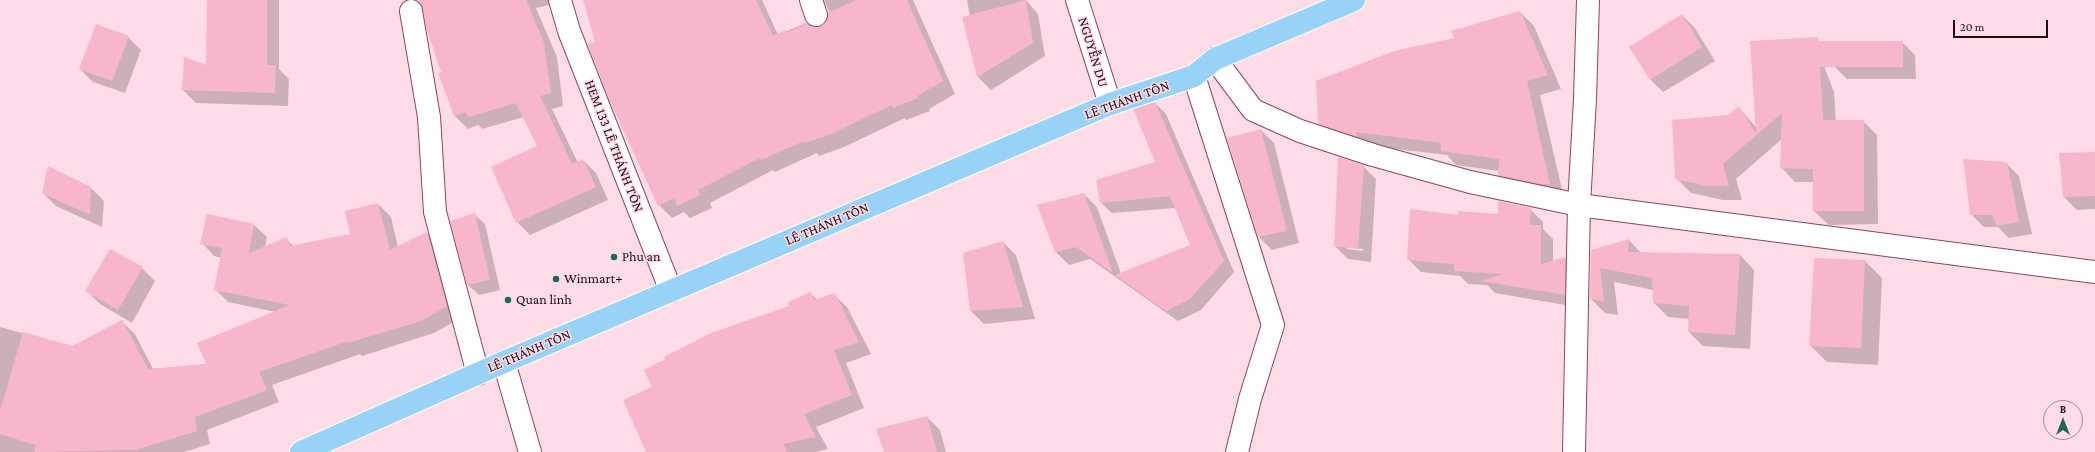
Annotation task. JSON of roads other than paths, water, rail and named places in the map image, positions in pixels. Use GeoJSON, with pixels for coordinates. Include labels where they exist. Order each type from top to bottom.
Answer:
{"type":"FeatureCollection","features":[{"type":"Feature","properties":{"kind":"main road","name":"LÊ THÁNH TÔN"},"geometry":{"type":"LineString","coordinates":[[301,452],[504,362],[1110,104],[1194,76],[1216,59],[1354,0]]}},
{"type":"Feature","properties":{"kind":"street","name":"HEM 133 LÊ THÁNH TÔN"},"geometry":{"type":"LineString","coordinates":[[560,0],[569,31],[670,291]]}},
{"type":"Feature","properties":{"kind":"street","name":"NGUYỄN DU"},"geometry":{"type":"LineString","coordinates":[[1077,0],[1110,104]]}},
{"type":"Feature","properties":{"kind":"street"},"geometry":{"type":"LineString","coordinates":[[1574,452],[1579,205],[1586,99],[1588,0]]}},
{"type":"Feature","properties":{"kind":"street"},"geometry":{"type":"LineString","coordinates":[[411,11],[429,117],[435,212],[478,374]]}},
{"type":"Feature","properties":{"kind":"street"},"geometry":{"type":"LineString","coordinates":[[1216,59],[1254,110],[1300,131],[1372,155],[1470,182],[1579,205],[2095,272]]}},
{"type":"Feature","properties":{"kind":"street"},"geometry":{"type":"LineString","coordinates":[[1194,76],[1273,325],[1250,399],[1237,452]]}},
{"type":"Feature","properties":{"kind":"street"},"geometry":{"type":"LineString","coordinates":[[504,362],[530,452]]}},
{"type":"Feature","properties":{"kind":"place","name":"Phu an"},"geometry":{"type":"Point","coordinates":[614,257]}},
{"type":"Feature","properties":{"kind":"place","name":"Winmart+"},"geometry":{"type":"Point","coordinates":[556,279]}},
{"type":"Feature","properties":{"kind":"place","name":"Quan linh"},"geometry":{"type":"Point","coordinates":[508,300]}}]}
